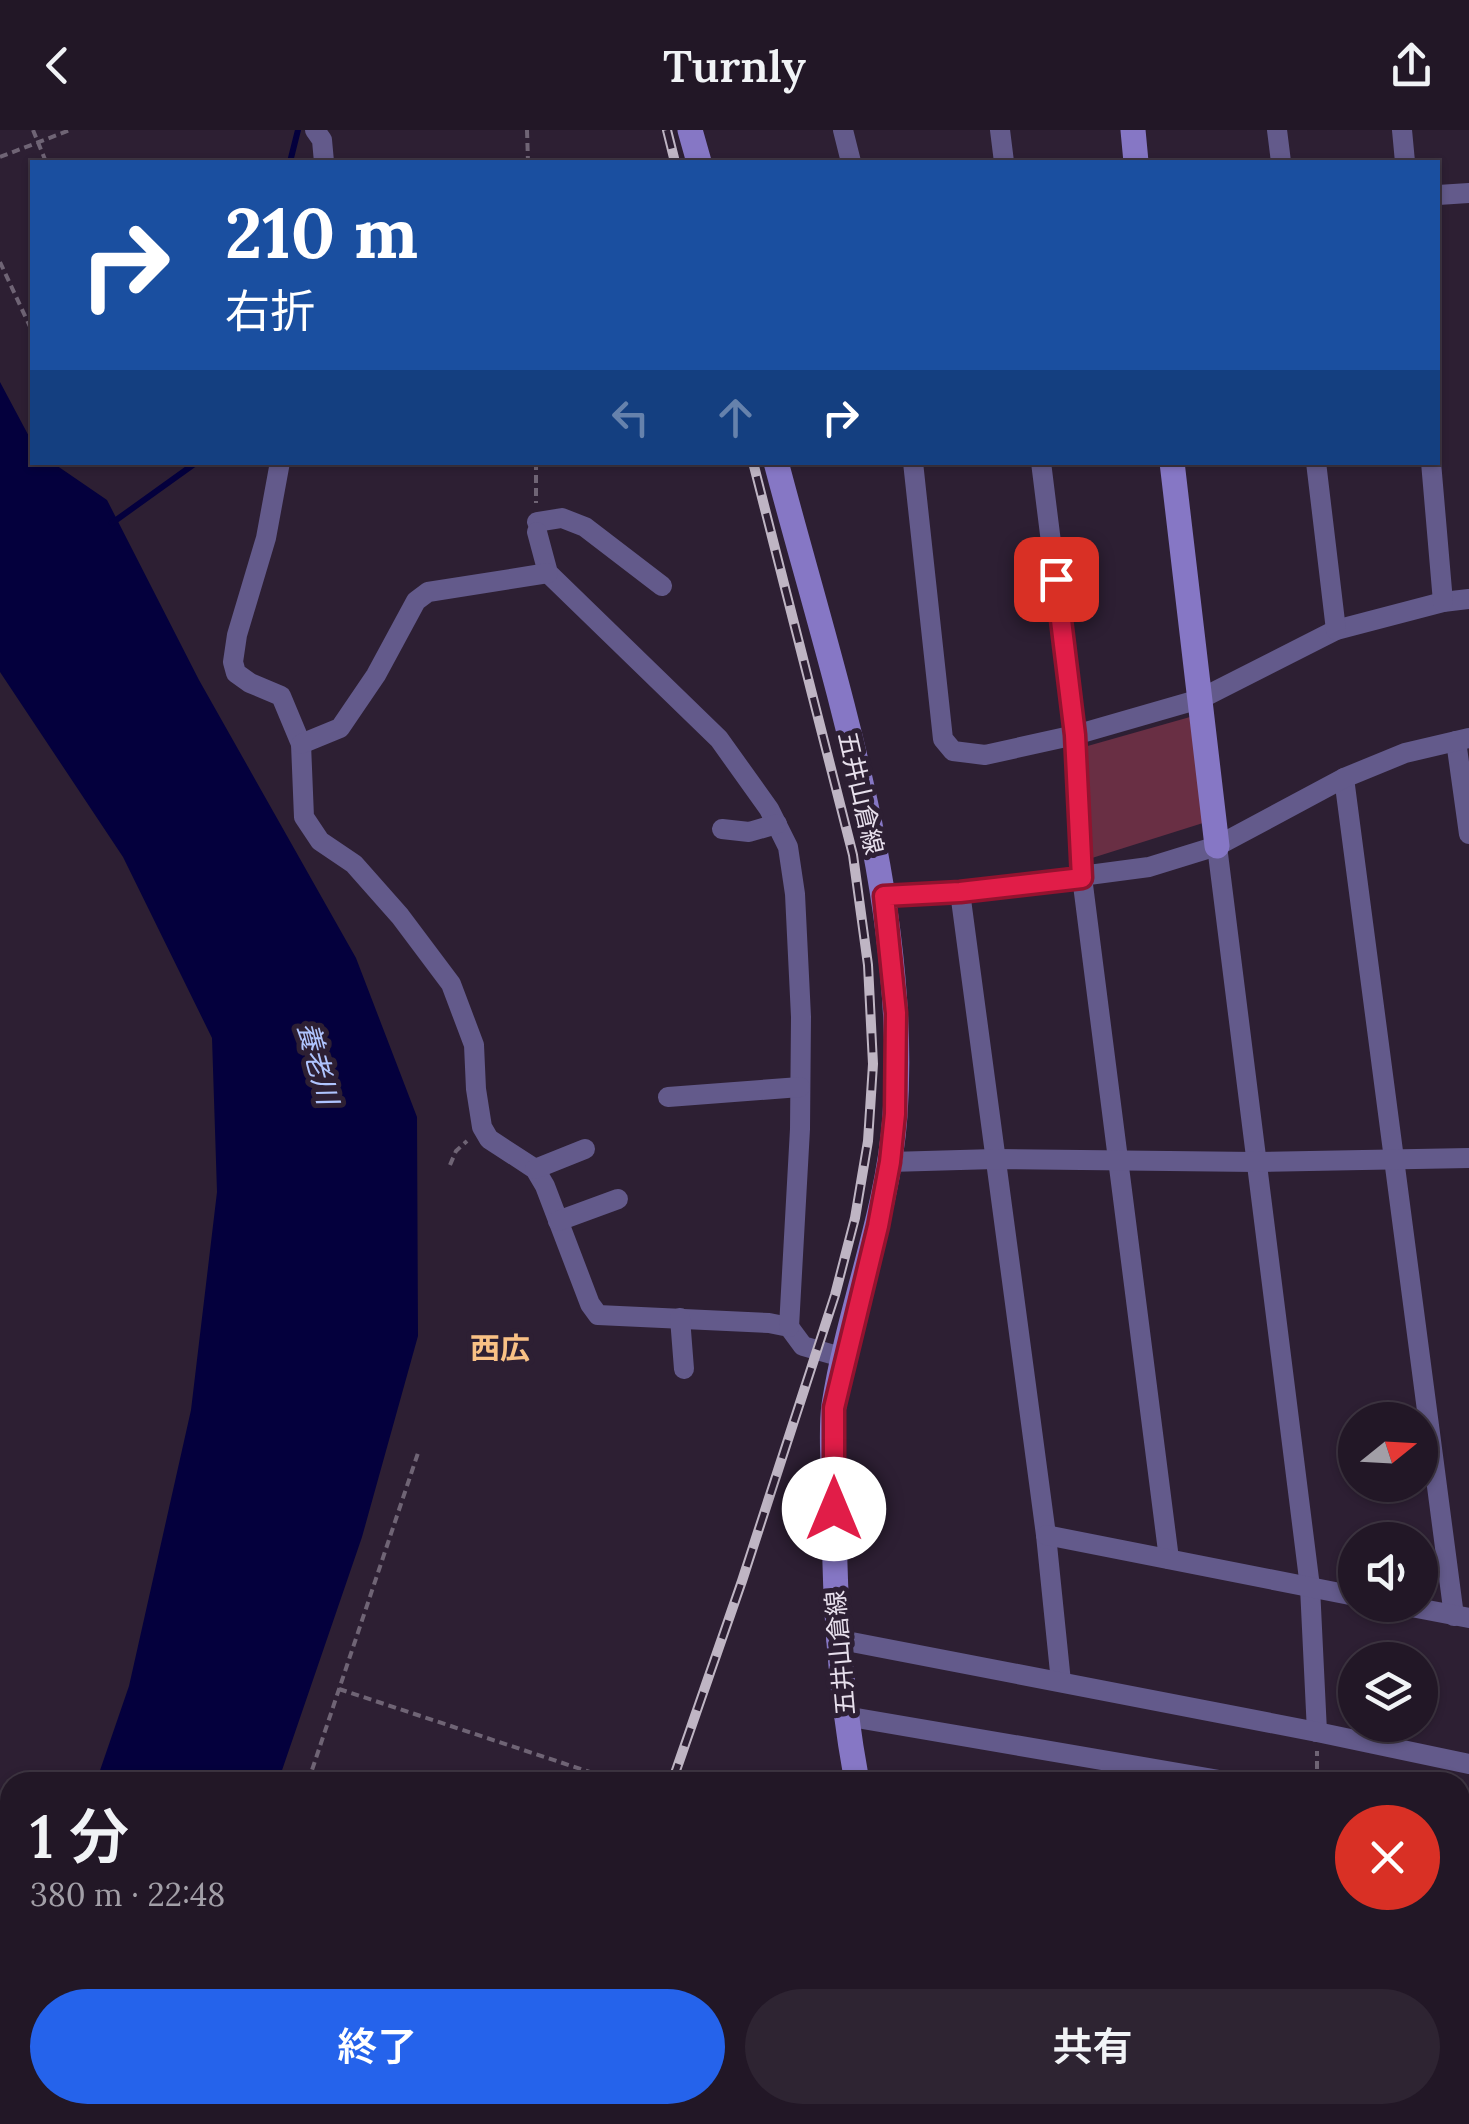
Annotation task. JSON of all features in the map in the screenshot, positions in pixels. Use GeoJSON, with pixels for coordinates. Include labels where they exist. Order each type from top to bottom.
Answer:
{"type":"FeatureCollection","features":[{"type":"Feature","properties":{"kind":"main road"},"geometry":{"type":"LineString","coordinates":[[690,130],[698,160]]}},
{"type":"Feature","properties":{"kind":"main road"},"geometry":{"type":"LineString","coordinates":[[1132,130],[1136,160]]}},
{"type":"Feature","properties":{"kind":"main road","name":"五井山倉線"},"geometry":{"type":"LineString","coordinates":[[777,465],[870,821],[884,896],[896,1013],[895,1114],[890,1162],[834,1408],[836,1640],[856,1772]]}},
{"type":"Feature","properties":{"kind":"main road"},"geometry":{"type":"LineString","coordinates":[[1172,465],[1217,846]]}},
{"type":"Feature","properties":{"kind":"street"},"geometry":{"type":"LineString","coordinates":[[315,130],[322,140],[324,160]]}},
{"type":"Feature","properties":{"kind":"street"},"geometry":{"type":"LineString","coordinates":[[843,130],[850,160]]}},
{"type":"Feature","properties":{"kind":"street"},"geometry":{"type":"LineString","coordinates":[[1000,130],[1004,160]]}},
{"type":"Feature","properties":{"kind":"street"},"geometry":{"type":"LineString","coordinates":[[1278,130],[1281,160]]}},
{"type":"Feature","properties":{"kind":"street"},"geometry":{"type":"LineString","coordinates":[[1402,130],[1405,160]]}},
{"type":"Feature","properties":{"kind":"street"},"geometry":{"type":"LineString","coordinates":[[1440,195],[1469,193]]}},
{"type":"Feature","properties":{"kind":"street"},"geometry":{"type":"LineString","coordinates":[[279,465],[266,538],[236,635],[232,662],[236,672],[250,683],[281,696],[301,744],[304,817],[320,841],[354,864],[400,916],[451,984],[474,1045],[476,1089],[482,1126],[489,1139],[536,1169],[590,1304],[598,1315],[788,1327]]}},
{"type":"Feature","properties":{"kind":"street"},"geometry":{"type":"LineString","coordinates":[[914,465],[944,739],[952,751],[985,755],[1200,700],[1336,630],[1469,599]]}},
{"type":"Feature","properties":{"kind":"street"},"geometry":{"type":"LineString","coordinates":[[1041,465],[1075,735],[1082,878],[1169,1560]]}},
{"type":"Feature","properties":{"kind":"street"},"geometry":{"type":"LineString","coordinates":[[1316,465],[1336,630]]}},
{"type":"Feature","properties":{"kind":"street"},"geometry":{"type":"LineString","coordinates":[[1431,465],[1443,602]]}},
{"type":"Feature","properties":{"kind":"street"},"geometry":{"type":"LineString","coordinates":[[662,586],[584,527],[562,518],[536,527],[548,573],[719,739],[746,773],[788,847],[795,894],[801,1017],[788,1327],[803,1346],[844,1358]]}},
{"type":"Feature","properties":{"kind":"street"},"geometry":{"type":"LineString","coordinates":[[301,744],[340,728],[376,674],[416,601],[428,592],[548,573]]}},
{"type":"Feature","properties":{"kind":"street"},"geometry":{"type":"LineString","coordinates":[[884,896],[960,892],[1149,867],[1217,846],[1344,778],[1406,753],[1463,739],[1469,834]]}},
{"type":"Feature","properties":{"kind":"street"},"geometry":{"type":"LineString","coordinates":[[1344,778],[1394,1160],[1462,1617]]}},
{"type":"Feature","properties":{"kind":"street"},"geometry":{"type":"LineString","coordinates":[[722,829],[749,832],[777,824]]}},
{"type":"Feature","properties":{"kind":"street"},"geometry":{"type":"LineString","coordinates":[[1217,846],[1310,1587],[1318,1732]]}},
{"type":"Feature","properties":{"kind":"street"},"geometry":{"type":"LineString","coordinates":[[960,892],[1046,1535],[1061,1682]]}},
{"type":"Feature","properties":{"kind":"street"},"geometry":{"type":"LineString","coordinates":[[668,1096],[800,1087]]}},
{"type":"Feature","properties":{"kind":"street"},"geometry":{"type":"LineString","coordinates":[[536,1169],[585,1149]]}},
{"type":"Feature","properties":{"kind":"street"},"geometry":{"type":"LineString","coordinates":[[890,1162],[1469,1158]]}},
{"type":"Feature","properties":{"kind":"street"},"geometry":{"type":"LineString","coordinates":[[558,1221],[618,1199]]}},
{"type":"Feature","properties":{"kind":"street"},"geometry":{"type":"LineString","coordinates":[[680,1318],[684,1369]]}},
{"type":"Feature","properties":{"kind":"street"},"geometry":{"type":"LineString","coordinates":[[1046,1535],[1338,1593]]}},
{"type":"Feature","properties":{"kind":"street"},"geometry":{"type":"LineString","coordinates":[[836,1640],[1469,1764]]}},
{"type":"Feature","properties":{"kind":"street"},"geometry":{"type":"LineString","coordinates":[[845,1716],[1125,1772]]}},
{"type":"Feature","properties":{"kind":"path"},"geometry":{"type":"LineString","coordinates":[[33,130],[45,160]]}},
{"type":"Feature","properties":{"kind":"path"},"geometry":{"type":"LineString","coordinates":[[0,157],[70,130]]}},
{"type":"Feature","properties":{"kind":"path"},"geometry":{"type":"LineString","coordinates":[[527,130],[528,160]]}},
{"type":"Feature","properties":{"kind":"path"},"geometry":{"type":"LineString","coordinates":[[0,262],[30,327]]}},
{"type":"Feature","properties":{"kind":"path"},"geometry":{"type":"LineString","coordinates":[[536,465],[536,527]]}},
{"type":"Feature","properties":{"kind":"path"},"geometry":{"type":"LineString","coordinates":[[450,1165],[456,1152],[482,1126]]}},
{"type":"Feature","properties":{"kind":"path"},"geometry":{"type":"LineString","coordinates":[[311,1772],[419,1450]]}},
{"type":"Feature","properties":{"kind":"path"},"geometry":{"type":"LineString","coordinates":[[339,1689],[590,1772]]}},
{"type":"Feature","properties":{"kind":"path"},"geometry":{"type":"LineString","coordinates":[[1317,1772],[1318,1732]]}},
{"type":"Feature","properties":{"kind":"shaded area"},"geometry":{"type":"Polygon","coordinates":[[[1190,717],[1203,823],[1092,858],[1077,749],[1190,717]]]}},
{"type":"Feature","properties":{"kind":"water","name":"養老川"},"geometry":{"type":"Polygon","coordinates":[[[0,382],[30,438],[30,465],[56,465],[107,500],[199,680],[356,958],[417,1117],[418,1336],[362,1537],[281,1772],[99,1772],[129,1686],[191,1410],[217,1192],[212,1038],[123,857],[0,672],[0,382]]]}},
{"type":"Feature","properties":{"kind":"waterway"},"geometry":{"type":"LineString","coordinates":[[290,160],[298,130]]}},
{"type":"Feature","properties":{"kind":"waterway"},"geometry":{"type":"LineString","coordinates":[[112,523],[193,465]]}},
{"type":"Feature","properties":{"kind":"railway"},"geometry":{"type":"LineString","coordinates":[[667,130],[674,160]]}},
{"type":"Feature","properties":{"kind":"railway"},"geometry":{"type":"LineString","coordinates":[[675,1772],[835,1295],[855,1218],[868,1141],[873,1064],[868,965],[853,855],[754,465]]}},
{"type":"Feature","properties":{"kind":"district","name":"西広"},"geometry":{"type":"Point","coordinates":[500,1349]}},
{"type":"Feature","properties":{"kind":"route"},"geometry":{"type":"LineString","coordinates":[[834,1509],[834,1408],[878,1226],[895,1114],[896,1013],[884,896],[1082,878],[1075,735],[1056,579]]}}]}
